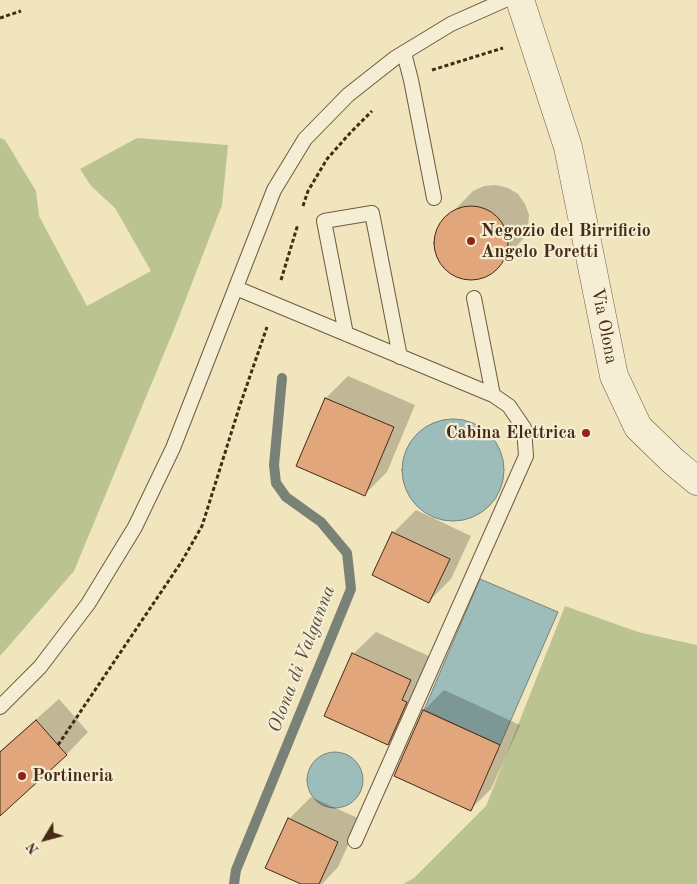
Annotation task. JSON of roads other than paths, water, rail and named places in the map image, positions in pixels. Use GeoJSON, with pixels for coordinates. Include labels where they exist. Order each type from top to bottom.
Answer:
{"type":"FeatureCollection","features":[{"type":"Feature","properties":{"kind":"street","name":"Via Olona"},"geometry":{"type":"LineString","coordinates":[[520,0],[568,147],[614,376],[638,427],[672,461],[697,480]]}},
{"type":"Feature","properties":{"kind":"lane"},"geometry":{"type":"LineString","coordinates":[[0,708],[40,667],[88,604],[135,527],[173,448],[274,190],[305,139],[348,95],[404,53],[451,24],[505,0]]}},
{"type":"Feature","properties":{"kind":"lane"},"geometry":{"type":"LineString","coordinates":[[404,53],[434,198]]}},
{"type":"Feature","properties":{"kind":"lane"},"geometry":{"type":"LineString","coordinates":[[346,334],[324,221],[372,213],[400,357]]}},
{"type":"Feature","properties":{"kind":"lane"},"geometry":{"type":"LineString","coordinates":[[236,288],[493,395],[510,406],[524,428],[526,456],[356,841]]}},
{"type":"Feature","properties":{"kind":"lane"},"geometry":{"type":"LineString","coordinates":[[474,298],[493,395]]}},
{"type":"Feature","properties":{"kind":"water"},"geometry":{"type":"Polygon","coordinates":[[[453,419],[472,423],[489,434],[500,451],[504,470],[500,489],[489,506],[472,517],[453,521],[434,517],[417,506],[406,489],[402,470],[406,451],[417,434],[434,423],[453,419]]]}},
{"type":"Feature","properties":{"kind":"water"},"geometry":{"type":"Polygon","coordinates":[[[480,579],[558,612],[500,745],[424,710],[480,579]]]}},
{"type":"Feature","properties":{"kind":"water"},"geometry":{"type":"Polygon","coordinates":[[[329,752],[341,752],[351,756],[359,764],[363,780],[359,796],[351,804],[341,808],[329,808],[319,804],[311,796],[307,786],[307,774],[311,764],[319,756],[329,752]]]}},
{"type":"Feature","properties":{"kind":"waterway","name":"Olona di Valganna"},"geometry":{"type":"LineString","coordinates":[[234,884],[236,870],[351,589],[347,553],[321,522],[286,497],[276,483],[274,465],[282,378]]}},
{"type":"Feature","properties":{"kind":"place","name":"Negozio del Birrificio Angelo Poretti"},"geometry":{"type":"Point","coordinates":[471,241]}},
{"type":"Feature","properties":{"kind":"place","name":"Cabina Elettrica"},"geometry":{"type":"Point","coordinates":[586,433]}},
{"type":"Feature","properties":{"kind":"place","name":"Portineria"},"geometry":{"type":"Point","coordinates":[22,776]}}]}
